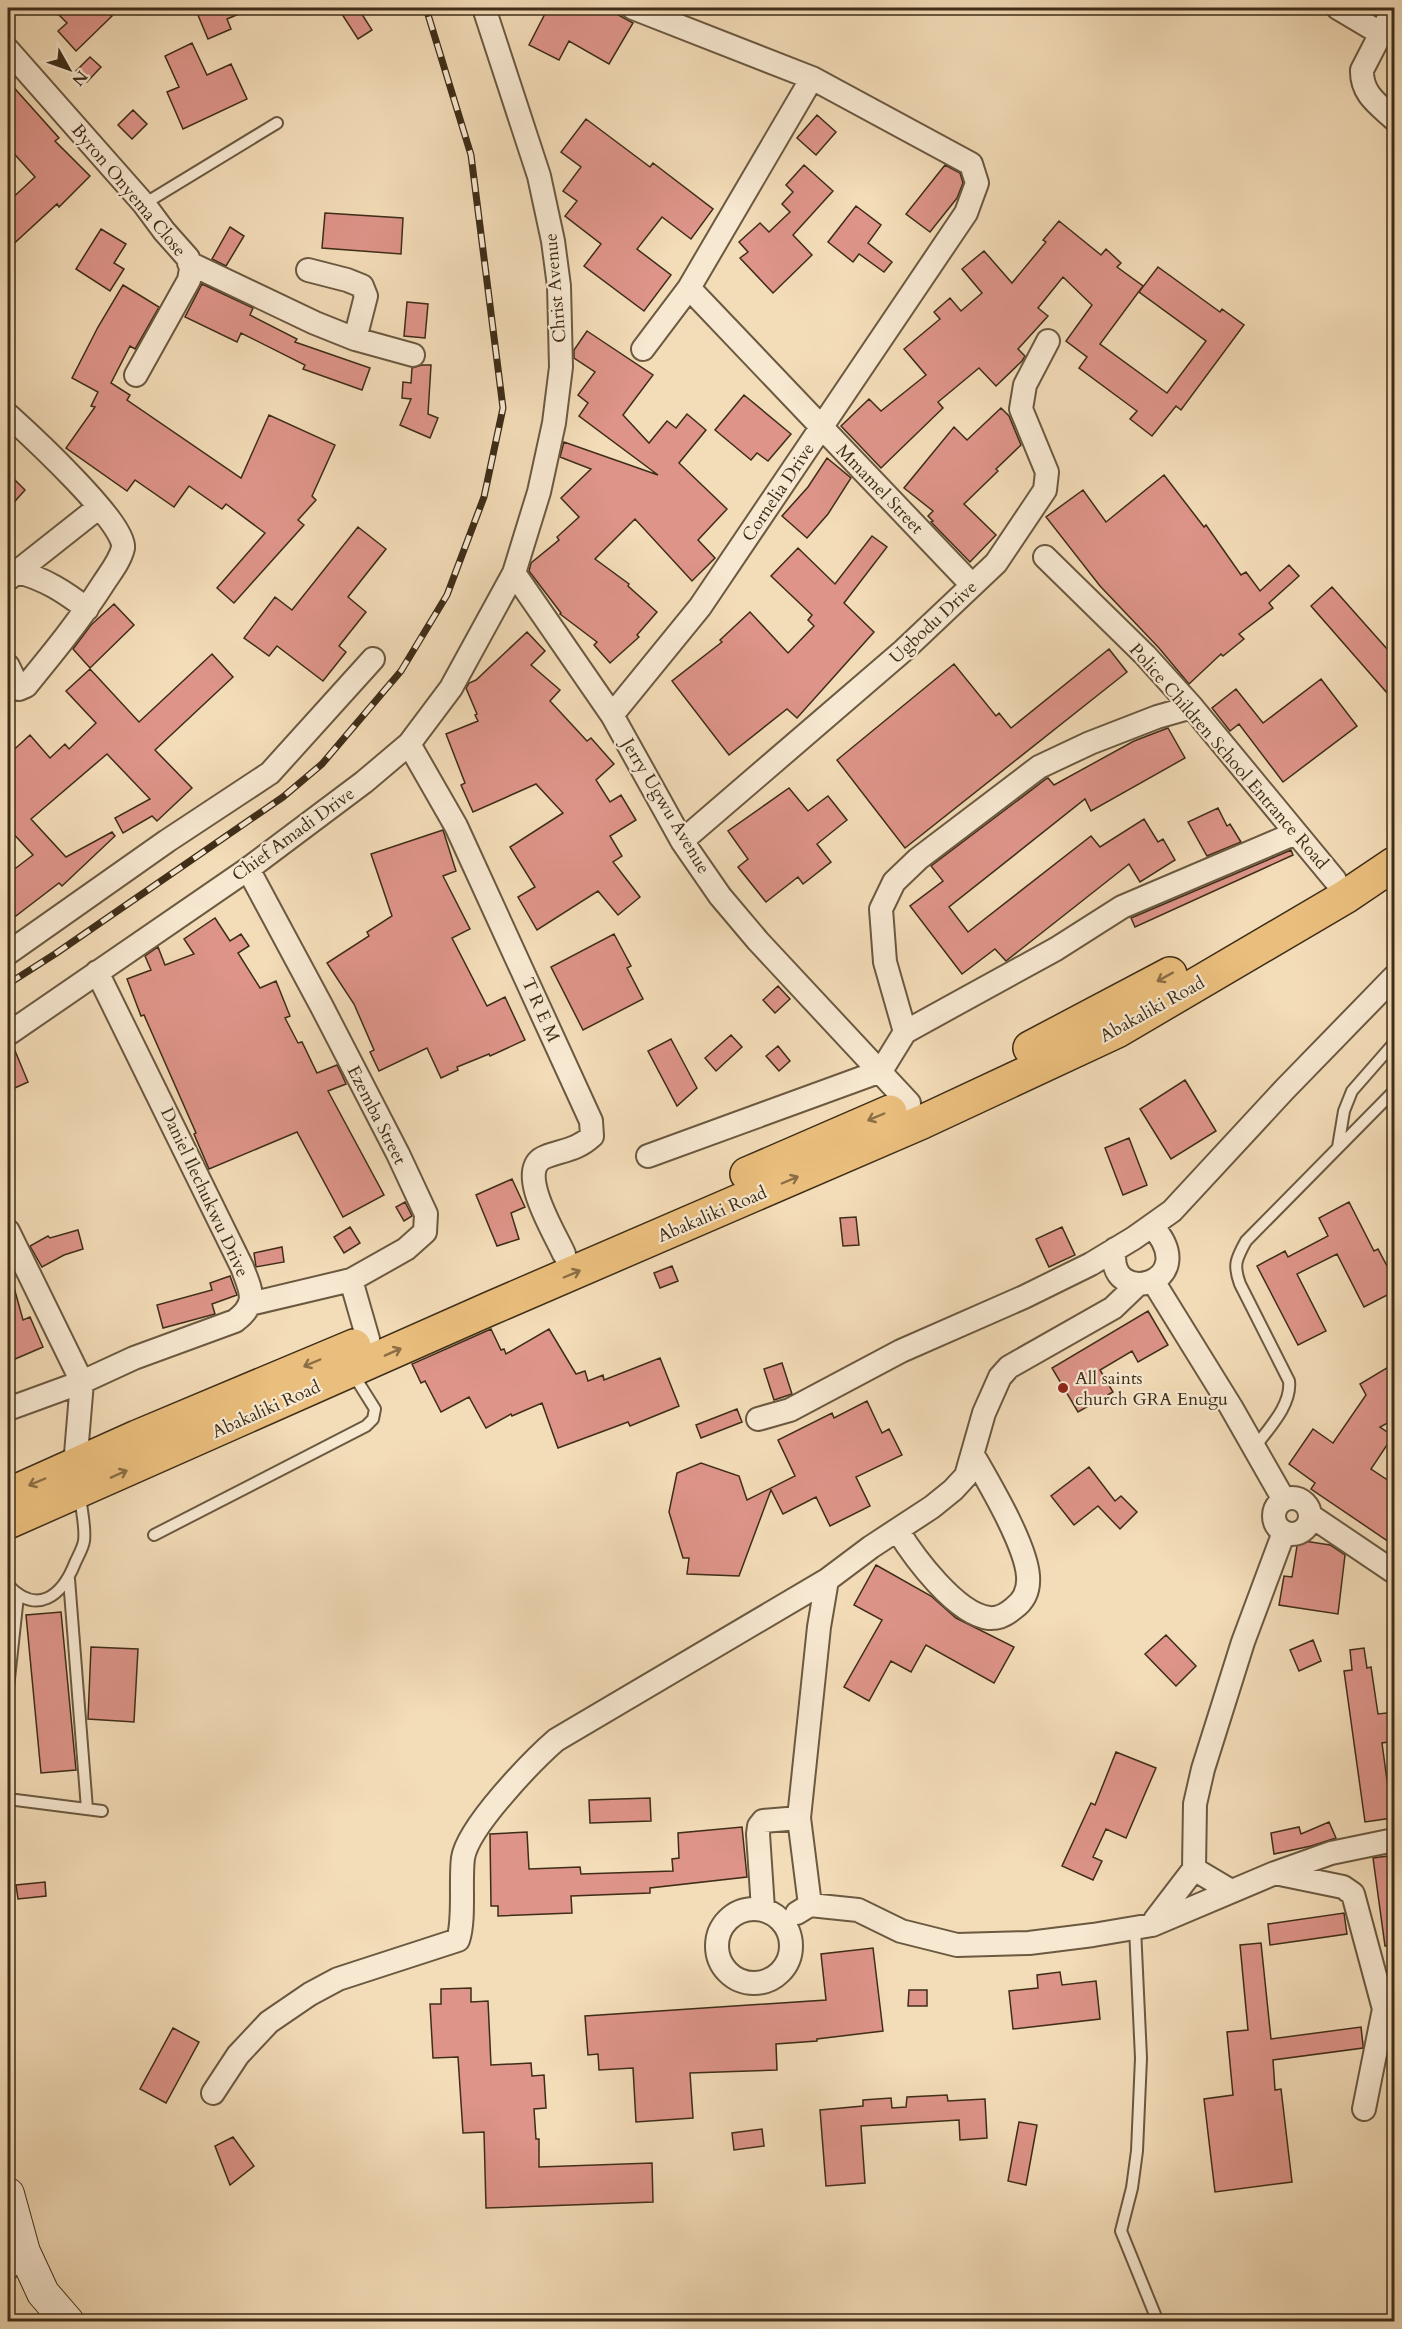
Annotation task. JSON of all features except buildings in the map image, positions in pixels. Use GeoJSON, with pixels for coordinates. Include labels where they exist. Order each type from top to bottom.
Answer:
{"type":"FeatureCollection","features":[{"type":"Feature","properties":{"kind":"highway","name":"Abakaliki Road"},"geometry":{"type":"LineString","coordinates":[[8,1522],[78,1479],[146,1433],[564,1254],[1032,1047],[1266,922],[1335,880],[1395,839]]}},
{"type":"Feature","properties":{"kind":"highway","name":"Abakaliki Road"},"geometry":{"type":"LineString","coordinates":[[8,1495],[78,1479],[351,1371],[922,1122],[1117,1031],[1335,903],[1395,864]]}},
{"type":"Feature","properties":{"kind":"main road"},"geometry":{"type":"LineString","coordinates":[[8,2194],[16,2260],[68,2322]]}},
{"type":"Feature","properties":{"kind":"street","name":"Christ Avenue"},"geometry":{"type":"LineString","coordinates":[[484,8],[539,176],[553,241],[559,286],[561,367],[554,423],[539,492],[514,573]]}},
{"type":"Feature","properties":{"kind":"street","name":"Cornelia Drive"},"geometry":{"type":"LineString","coordinates":[[612,715],[700,607],[934,262],[966,213],[977,183],[971,164],[812,78],[633,8]]}},
{"type":"Feature","properties":{"kind":"street"},"geometry":{"type":"LineString","coordinates":[[1338,8],[1380,33]]}},
{"type":"Feature","properties":{"kind":"street"},"geometry":{"type":"LineString","coordinates":[[1395,8],[1362,70],[1366,92],[1395,119]]}},
{"type":"Feature","properties":{"kind":"street","name":"Byron Onyema Close"},"geometry":{"type":"LineString","coordinates":[[8,50],[144,204],[188,258],[191,269],[189,280],[136,375]]}},
{"type":"Feature","properties":{"kind":"street"},"geometry":{"type":"LineString","coordinates":[[643,349],[688,288],[812,78]]}},
{"type":"Feature","properties":{"kind":"street"},"geometry":{"type":"LineString","coordinates":[[189,263],[315,323],[355,339],[413,355]]}},
{"type":"Feature","properties":{"kind":"street"},"geometry":{"type":"LineString","coordinates":[[308,270],[362,286],[366,296],[355,339]]}},
{"type":"Feature","properties":{"kind":"street","name":"Mmamel Street"},"geometry":{"type":"LineString","coordinates":[[688,288],[972,585]]}},
{"type":"Feature","properties":{"kind":"street","name":"Ugbodu Drive"},"geometry":{"type":"LineString","coordinates":[[682,841],[904,650],[996,563],[1045,490],[1047,472],[1021,409],[1025,385],[1048,341]]}},
{"type":"Feature","properties":{"kind":"street"},"geometry":{"type":"LineString","coordinates":[[8,415],[46,450],[110,519],[122,539],[123,547],[114,567],[87,609],[26,686],[19,689],[8,666]]}},
{"type":"Feature","properties":{"kind":"street"},"geometry":{"type":"LineString","coordinates":[[13,576],[99,507]]}},
{"type":"Feature","properties":{"kind":"street","name":"Police Children School Entrance Road"},"geometry":{"type":"LineString","coordinates":[[1045,557],[1145,655],[1192,707],[1335,880]]}},
{"type":"Feature","properties":{"kind":"street","name":"Jerry Ugwu Avenue"},"geometry":{"type":"LineString","coordinates":[[514,573],[612,715],[682,841],[720,896],[758,941],[909,1103]]}},
{"type":"Feature","properties":{"kind":"street","name":"Chief Amadi Drive"},"geometry":{"type":"LineString","coordinates":[[8,1034],[248,869],[364,782],[409,744],[451,688],[514,573]]}},
{"type":"Feature","properties":{"kind":"street"},"geometry":{"type":"LineString","coordinates":[[13,576],[38,577],[56,586],[87,609]]}},
{"type":"Feature","properties":{"kind":"street"},"geometry":{"type":"LineString","coordinates":[[8,953],[167,841],[270,773],[373,659]]}},
{"type":"Feature","properties":{"kind":"street"},"geometry":{"type":"LineString","coordinates":[[905,1032],[885,962],[881,909],[894,882],[918,859],[1039,767],[1090,743],[1157,717],[1192,707]]}},
{"type":"Feature","properties":{"kind":"street","name":"T R E M"},"geometry":{"type":"LineString","coordinates":[[409,744],[456,826],[591,1121],[592,1136],[582,1145],[542,1158],[534,1169],[534,1189],[564,1254]]}},
{"type":"Feature","properties":{"kind":"street"},"geometry":{"type":"LineString","coordinates":[[648,1156],[881,1071],[905,1032],[1056,949],[1122,907],[1296,833]]}},
{"type":"Feature","properties":{"kind":"street","name":"Ezemba Street"},"geometry":{"type":"LineString","coordinates":[[248,869],[321,1005],[426,1214],[425,1232],[406,1249],[351,1280],[250,1304]]}},
{"type":"Feature","properties":{"kind":"street","name":"Daniel Ilechukwu Drive"},"geometry":{"type":"LineString","coordinates":[[97,972],[242,1267],[252,1294],[250,1304]]}},
{"type":"Feature","properties":{"kind":"street"},"geometry":{"type":"LineString","coordinates":[[758,1419],[790,1410],[901,1351],[1024,1297],[1090,1264],[1152,1226],[1172,1211],[1285,1089],[1395,976]]}},
{"type":"Feature","properties":{"kind":"street"},"geometry":{"type":"LineString","coordinates":[[213,2092],[238,2055],[269,2022],[310,1994],[348,1975],[458,1940],[463,1856],[473,1833],[526,1767],[556,1740],[827,1581],[871,1547],[898,1531],[953,1490],[966,1476],[987,1406],[1000,1377],[1009,1367],[1106,1312],[1164,1269],[1167,1248],[1152,1226]]}},
{"type":"Feature","properties":{"kind":"street"},"geometry":{"type":"LineString","coordinates":[[8,1231],[82,1382],[78,1479]]}},
{"type":"Feature","properties":{"kind":"street"},"geometry":{"type":"LineString","coordinates":[[1115,1249],[1114,1261],[1120,1274],[1128,1282],[1145,1283]]}},
{"type":"Feature","properties":{"kind":"street"},"geometry":{"type":"LineString","coordinates":[[351,1280],[368,1339]]}},
{"type":"Feature","properties":{"kind":"street"},"geometry":{"type":"LineString","coordinates":[[1145,1283],[1254,1448],[1284,1500]]}},
{"type":"Feature","properties":{"kind":"street"},"geometry":{"type":"LineString","coordinates":[[8,1409],[82,1382],[134,1358],[235,1321],[243,1315],[250,1304]]}},
{"type":"Feature","properties":{"kind":"street"},"geometry":{"type":"LineString","coordinates":[[898,1531],[920,1564],[935,1581],[978,1614],[990,1618],[1003,1617],[1017,1606],[1027,1593],[1028,1579],[1024,1555],[973,1455]]}},
{"type":"Feature","properties":{"kind":"street"},"geometry":{"type":"LineString","coordinates":[[1311,1516],[1302,1532],[1293,1534],[1279,1528],[1274,1516],[1278,1504],[1284,1500],[1299,1499],[1305,1503],[1311,1516],[1395,1572]]}},
{"type":"Feature","properties":{"kind":"street"},"geometry":{"type":"LineString","coordinates":[[1143,1926],[1194,1869],[1195,1804],[1203,1769],[1243,1642],[1284,1532]]}},
{"type":"Feature","properties":{"kind":"street"},"geometry":{"type":"LineString","coordinates":[[810,1905],[799,1818],[819,1627],[827,1581]]}},
{"type":"Feature","properties":{"kind":"street"},"geometry":{"type":"LineString","coordinates":[[799,1818],[763,1821],[759,1826],[772,1915],[810,1905],[858,1910],[901,1931],[957,1945],[1029,1942],[1143,1926],[1275,1873],[1331,1854],[1395,1840]]}},
{"type":"Feature","properties":{"kind":"street"},"geometry":{"type":"LineString","coordinates":[[1194,1869],[1231,1891]]}},
{"type":"Feature","properties":{"kind":"street"},"geometry":{"type":"LineString","coordinates":[[1275,1873],[1343,1887],[1353,1894],[1389,2007],[1364,2109]]}},
{"type":"Feature","properties":{"kind":"lane"},"geometry":{"type":"LineString","coordinates":[[144,204],[277,123]]}},
{"type":"Feature","properties":{"kind":"lane"},"geometry":{"type":"LineString","coordinates":[[1338,1147],[1344,1112],[1352,1091],[1395,1043]]}},
{"type":"Feature","properties":{"kind":"lane"},"geometry":{"type":"LineString","coordinates":[[1254,1448],[1285,1404],[1290,1392],[1289,1381],[1234,1269],[1239,1253],[1246,1241],[1395,1091]]}},
{"type":"Feature","properties":{"kind":"lane"},"geometry":{"type":"LineString","coordinates":[[154,1535],[366,1426],[373,1419],[375,1409],[351,1371]]}},
{"type":"Feature","properties":{"kind":"lane"},"geometry":{"type":"LineString","coordinates":[[8,1585],[18,1596],[38,1600],[54,1596],[69,1579],[84,1542],[78,1479]]}},
{"type":"Feature","properties":{"kind":"lane"},"geometry":{"type":"LineString","coordinates":[[69,1579],[87,1809]]}},
{"type":"Feature","properties":{"kind":"lane"},"geometry":{"type":"LineString","coordinates":[[8,1688],[18,1596]]}},
{"type":"Feature","properties":{"kind":"lane"},"geometry":{"type":"LineString","coordinates":[[8,1799],[102,1811]]}},
{"type":"Feature","properties":{"kind":"lane"},"geometry":{"type":"LineString","coordinates":[[1143,1926],[1137,2151],[1132,2188],[1121,2231],[1158,2322]]}},
{"type":"Feature","properties":{"kind":"railway"},"geometry":{"type":"LineString","coordinates":[[8,984],[283,797],[322,764],[401,671],[447,595],[484,497],[503,408],[471,155],[426,8]]}},
{"type":"Feature","properties":{"kind":"place","name":"All saints church GRA Enugu"},"geometry":{"type":"Point","coordinates":[1063,1388]}}]}
